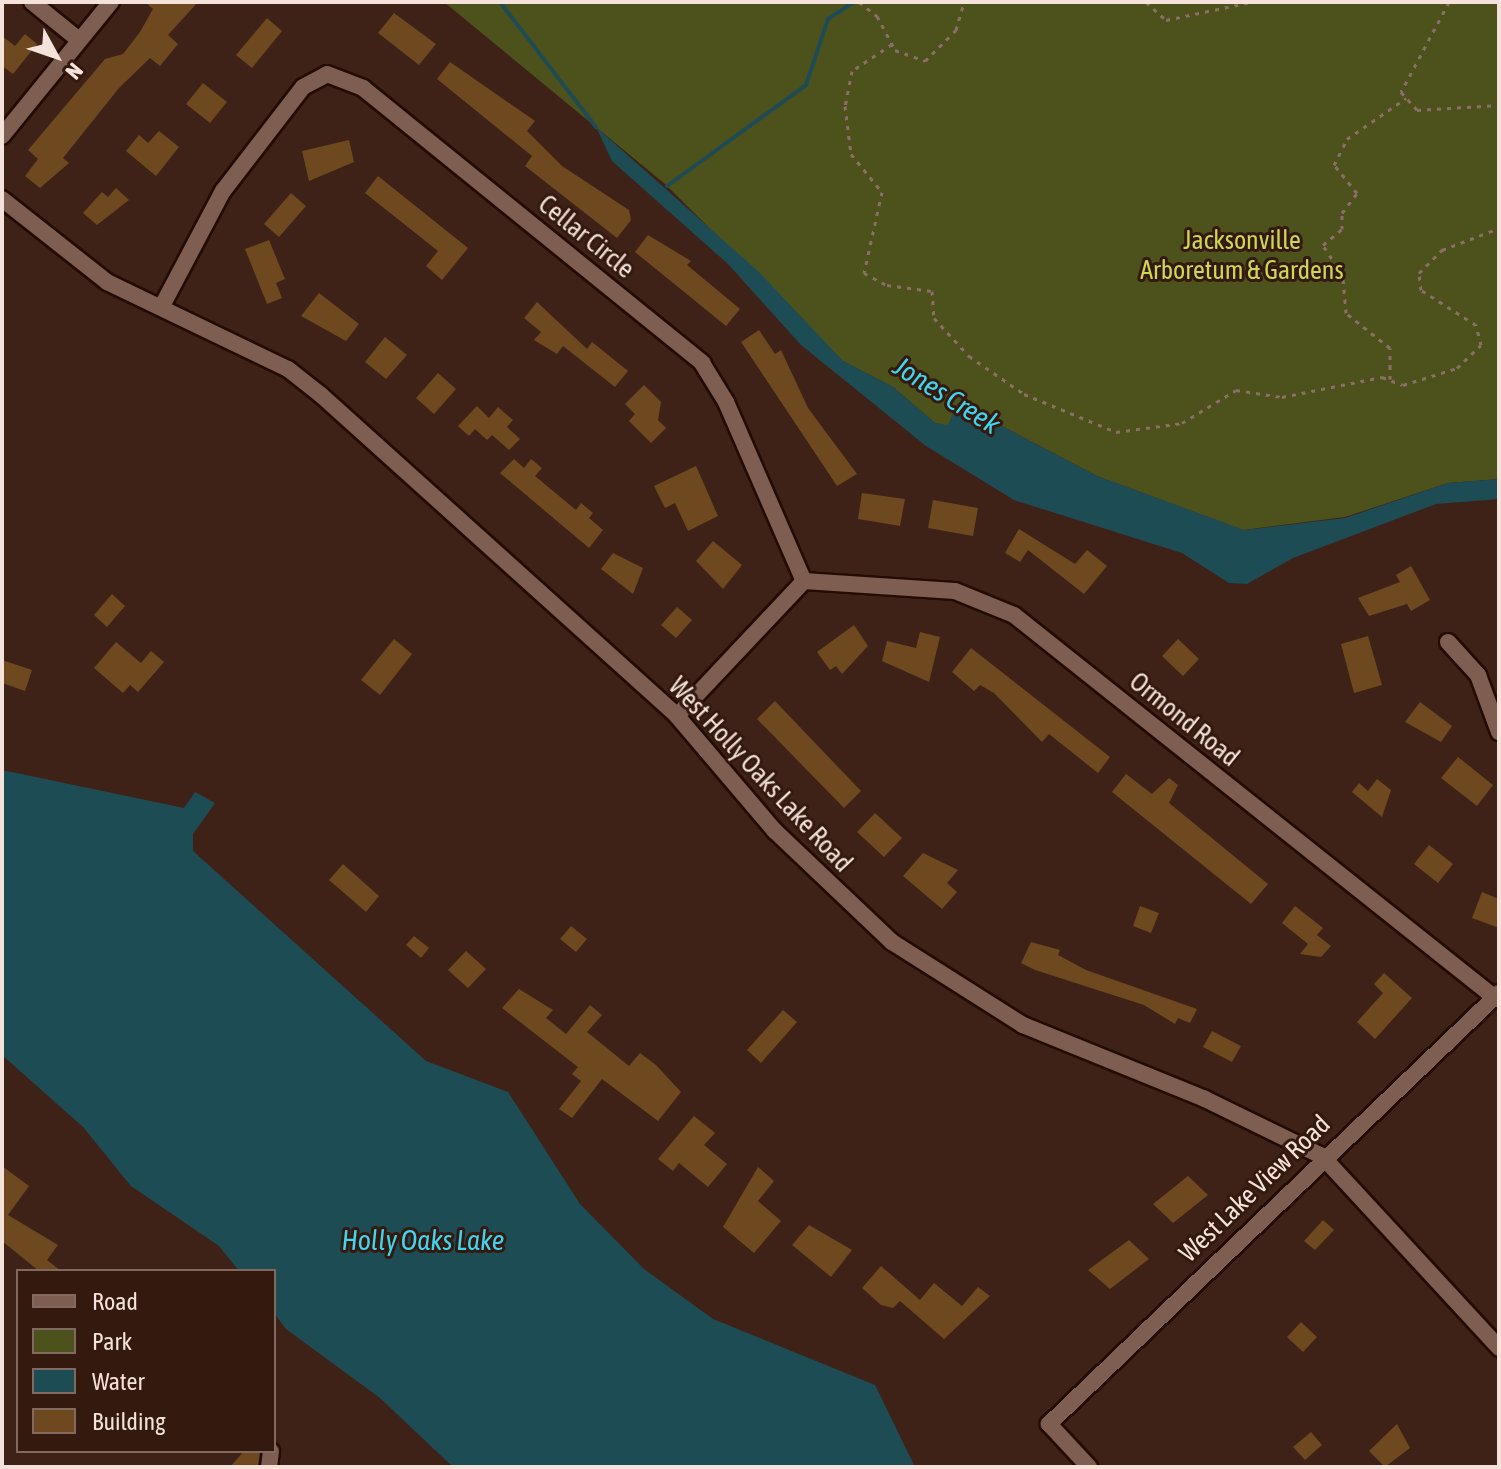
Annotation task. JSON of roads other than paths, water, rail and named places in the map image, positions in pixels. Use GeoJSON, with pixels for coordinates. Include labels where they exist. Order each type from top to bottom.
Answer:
{"type":"FeatureCollection","features":[{"type":"Feature","properties":{"kind":"street"},"geometry":{"type":"LineString","coordinates":[[32,2],[79,40]]}},
{"type":"Feature","properties":{"kind":"street"},"geometry":{"type":"LineString","coordinates":[[2,136],[111,2]]}},
{"type":"Feature","properties":{"kind":"street","name":"Cellar Circle"},"geometry":{"type":"LineString","coordinates":[[162,306],[223,191],[303,87],[327,74],[348,79],[709,371],[804,581]]}},
{"type":"Feature","properties":{"kind":"street","name":"West Holly Oaks Lake Road"},"geometry":{"type":"LineString","coordinates":[[2,199],[107,282],[288,369],[321,395],[677,716],[846,901],[957,990],[1322,1156],[1499,1348]]}},
{"type":"Feature","properties":{"kind":"street"},"geometry":{"type":"LineString","coordinates":[[677,716],[804,581]]}},
{"type":"Feature","properties":{"kind":"street","name":"Ormond Road"},"geometry":{"type":"LineString","coordinates":[[804,581],[955,591],[1014,615],[1496,995]]}},
{"type":"Feature","properties":{"kind":"street"},"geometry":{"type":"LineString","coordinates":[[1448,642],[1478,675],[1499,732]]}},
{"type":"Feature","properties":{"kind":"street","name":"West Lake View Road"},"geometry":{"type":"LineString","coordinates":[[1089,1467],[1049,1424],[1322,1156],[1496,995]]}},
{"type":"Feature","properties":{"kind":"water"},"geometry":{"type":"Polygon","coordinates":[[[596,127],[759,272],[843,361],[893,387],[935,423],[948,425],[958,403],[1097,476],[1244,530],[1345,518],[1448,483],[1499,479],[1499,499],[1436,504],[1293,558],[1247,584],[1229,583],[1182,553],[1014,500],[926,446],[801,345],[728,264],[612,161],[596,127]]]}},
{"type":"Feature","properties":{"kind":"water","name":"Holly Oaks Lake"},"geometry":{"type":"Polygon","coordinates":[[[2,770],[184,808],[195,792],[215,803],[193,834],[193,851],[426,1061],[508,1092],[580,1204],[644,1269],[713,1319],[875,1385],[915,1467],[453,1467],[380,1398],[286,1329],[276,1316],[276,1269],[237,1269],[219,1246],[131,1186],[83,1127],[2,1055],[2,770]]]}},
{"type":"Feature","properties":{"kind":"waterway","name":"Jones Creek"},"geometry":{"type":"LineString","coordinates":[[500,2],[596,127]]}},
{"type":"Feature","properties":{"kind":"waterway"},"geometry":{"type":"LineString","coordinates":[[667,186],[806,85],[828,19],[854,2]]}},
{"type":"Feature","properties":{"kind":"park label","name":"Jacksonville Arboretum & Gardens"},"geometry":{"type":"Point","coordinates":[1242,256]}}]}
